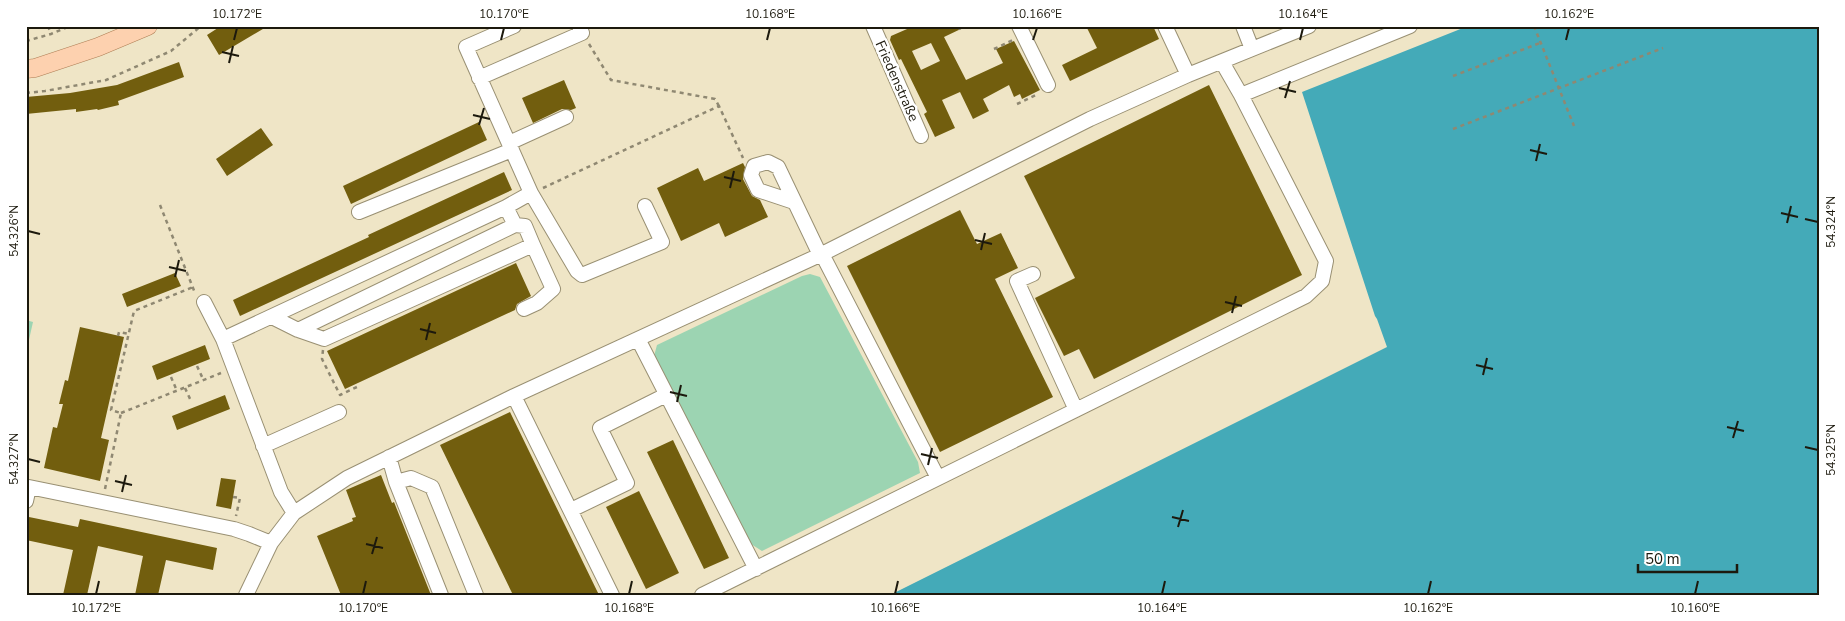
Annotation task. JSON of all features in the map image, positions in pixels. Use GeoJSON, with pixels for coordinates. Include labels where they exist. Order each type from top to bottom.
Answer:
{"type":"FeatureCollection","features":[{"type":"Feature","properties":{"kind":"main road"},"geometry":{"type":"LineString","coordinates":[[26,70],[98,48],[148,26]]}},
{"type":"Feature","properties":{"kind":"street"},"geometry":{"type":"LineString","coordinates":[[514,26],[466,47],[531,194],[577,271],[582,275],[662,242],[644,206]]}},
{"type":"Feature","properties":{"kind":"street"},"geometry":{"type":"LineString","coordinates":[[1243,26],[1252,49]]}},
{"type":"Feature","properties":{"kind":"street"},"geometry":{"type":"LineString","coordinates":[[246,595],[270,543],[294,514],[347,478],[514,396],[821,254],[1090,119],[1188,75],[1309,26]]}},
{"type":"Feature","properties":{"kind":"street"},"geometry":{"type":"LineString","coordinates":[[1241,94],[1410,26]]}},
{"type":"Feature","properties":{"kind":"street","name":"Friedenstraße"},"geometry":{"type":"LineString","coordinates":[[876,27],[921,136]]}},
{"type":"Feature","properties":{"kind":"street"},"geometry":{"type":"LineString","coordinates":[[479,78],[581,29]]}},
{"type":"Feature","properties":{"kind":"street"},"geometry":{"type":"LineString","coordinates":[[1168,30],[1188,75]]}},
{"type":"Feature","properties":{"kind":"street"},"geometry":{"type":"LineString","coordinates":[[1021,31],[1048,85]]}},
{"type":"Feature","properties":{"kind":"street"},"geometry":{"type":"LineString","coordinates":[[702,595],[1306,296],[1322,281],[1326,261],[1241,94],[1222,62]]}},
{"type":"Feature","properties":{"kind":"street"},"geometry":{"type":"LineString","coordinates":[[359,212],[511,146],[566,117]]}},
{"type":"Feature","properties":{"kind":"street"},"geometry":{"type":"LineString","coordinates":[[794,202],[758,190],[751,175],[754,166],[768,162],[778,167],[794,202],[938,478]]}},
{"type":"Feature","properties":{"kind":"street"},"geometry":{"type":"LineString","coordinates":[[222,339],[531,194]]}},
{"type":"Feature","properties":{"kind":"street"},"geometry":{"type":"LineString","coordinates":[[506,207],[515,225]]}},
{"type":"Feature","properties":{"kind":"street"},"geometry":{"type":"LineString","coordinates":[[298,330],[515,225],[525,226],[553,290],[537,303],[524,309]]}},
{"type":"Feature","properties":{"kind":"street"},"geometry":{"type":"LineString","coordinates":[[272,317],[298,330],[324,339],[533,245]]}},
{"type":"Feature","properties":{"kind":"street"},"geometry":{"type":"LineString","coordinates":[[1033,274],[1017,282],[1076,410]]}},
{"type":"Feature","properties":{"kind":"street"},"geometry":{"type":"LineString","coordinates":[[204,302],[234,368],[281,492],[294,514]]}},
{"type":"Feature","properties":{"kind":"street"},"geometry":{"type":"LineString","coordinates":[[638,339],[756,569]]}},
{"type":"Feature","properties":{"kind":"street"},"geometry":{"type":"LineString","coordinates":[[571,510],[627,483],[600,428],[666,395]]}},
{"type":"Feature","properties":{"kind":"street"},"geometry":{"type":"LineString","coordinates":[[514,396],[612,595]]}},
{"type":"Feature","properties":{"kind":"street"},"geometry":{"type":"LineString","coordinates":[[263,446],[339,412]]}},
{"type":"Feature","properties":{"kind":"street"},"geometry":{"type":"LineString","coordinates":[[389,457],[396,482],[441,595]]}},
{"type":"Feature","properties":{"kind":"street"},"geometry":{"type":"LineString","coordinates":[[396,482],[411,478],[432,487],[476,595]]}},
{"type":"Feature","properties":{"kind":"street"},"geometry":{"type":"LineString","coordinates":[[26,501],[29,487],[234,530],[270,543]]}},
{"type":"Feature","properties":{"kind":"path"},"geometry":{"type":"LineString","coordinates":[[48,26],[51,34]]}},
{"type":"Feature","properties":{"kind":"path"},"geometry":{"type":"LineString","coordinates":[[26,40],[51,34],[70,26]]}},
{"type":"Feature","properties":{"kind":"path"},"geometry":{"type":"LineString","coordinates":[[26,92],[45,91],[106,80],[171,51],[201,26]]}},
{"type":"Feature","properties":{"kind":"path"},"geometry":{"type":"LineString","coordinates":[[959,26],[960,30]]}},
{"type":"Feature","properties":{"kind":"path"},"geometry":{"type":"LineString","coordinates":[[1534,26],[1574,126]]}},
{"type":"Feature","properties":{"kind":"path"},"geometry":{"type":"LineString","coordinates":[[581,29],[611,80],[715,99],[745,162],[754,166]]}},
{"type":"Feature","properties":{"kind":"path"},"geometry":{"type":"LineString","coordinates":[[994,49],[1021,31]]}},
{"type":"Feature","properties":{"kind":"path"},"geometry":{"type":"LineString","coordinates":[[1453,76],[1540,43]]}},
{"type":"Feature","properties":{"kind":"path"},"geometry":{"type":"LineString","coordinates":[[1453,129],[1663,48]]}},
{"type":"Feature","properties":{"kind":"path"},"geometry":{"type":"LineString","coordinates":[[1017,104],[1041,92],[1048,85]]}},
{"type":"Feature","properties":{"kind":"path"},"geometry":{"type":"LineString","coordinates":[[531,194],[719,106]]}},
{"type":"Feature","properties":{"kind":"path"},"geometry":{"type":"LineString","coordinates":[[160,205],[197,298],[204,302]]}},
{"type":"Feature","properties":{"kind":"path"},"geometry":{"type":"LineString","coordinates":[[193,287],[134,311],[111,410],[121,414],[234,368]]}},
{"type":"Feature","properties":{"kind":"path"},"geometry":{"type":"LineString","coordinates":[[118,336],[119,332],[129,334]]}},
{"type":"Feature","properties":{"kind":"path"},"geometry":{"type":"LineString","coordinates":[[324,339],[322,359],[340,395],[359,386]]}},
{"type":"Feature","properties":{"kind":"path"},"geometry":{"type":"LineString","coordinates":[[197,366],[203,380]]}},
{"type":"Feature","properties":{"kind":"path"},"geometry":{"type":"LineString","coordinates":[[171,377],[177,391]]}},
{"type":"Feature","properties":{"kind":"path"},"geometry":{"type":"LineString","coordinates":[[185,388],[191,401]]}},
{"type":"Feature","properties":{"kind":"path"},"geometry":{"type":"LineString","coordinates":[[102,502],[121,414]]}},
{"type":"Feature","properties":{"kind":"path"},"geometry":{"type":"LineString","coordinates":[[233,497],[240,498],[234,530]]}},
{"type":"Feature","properties":{"kind":"green space"},"geometry":{"type":"Polygon","coordinates":[[[810,274],[820,277],[918,462],[920,473],[762,551],[751,544],[654,356],[657,345],[802,276],[810,274]]]}},
{"type":"Feature","properties":{"kind":"green space"},"geometry":{"type":"Polygon","coordinates":[[[26,320],[33,322],[26,353],[26,320]]]}},
{"type":"Feature","properties":{"kind":"water"},"geometry":{"type":"Polygon","coordinates":[[[1468,26],[1819,26],[1819,595],[890,595],[1387,347],[1375,316],[1302,92],[1468,26]]]}},
{"type":"Feature","properties":{"kind":"building"},"geometry":{"type":"Polygon","coordinates":[[[221,26],[268,26],[219,55],[207,35],[221,26]]]}},
{"type":"Feature","properties":{"kind":"building"},"geometry":{"type":"Polygon","coordinates":[[[914,26],[967,26],[944,37],[966,80],[1003,63],[996,49],[1014,41],[1040,90],[1022,99],[1020,94],[1014,97],[1009,85],[983,99],[989,111],[973,119],[960,92],[942,100],[955,128],[935,137],[924,114],[927,112],[901,59],[899,60],[890,40],[891,36],[914,26]],[[931,43],[912,51],[921,70],[940,61],[931,43]]]}},
{"type":"Feature","properties":{"kind":"building"},"geometry":{"type":"Polygon","coordinates":[[[1086,26],[1153,26],[1159,39],[1070,81],[1062,65],[1097,48],[1086,26]]]}},
{"type":"Feature","properties":{"kind":"building"},"geometry":{"type":"Polygon","coordinates":[[[179,62],[184,77],[118,101],[119,105],[98,110],[76,112],[76,109],[26,114],[26,97],[70,93],[117,85],[179,62]]]}},
{"type":"Feature","properties":{"kind":"building"},"geometry":{"type":"Polygon","coordinates":[[[564,80],[576,108],[571,110],[562,109],[533,123],[522,98],[564,80]]]}},
{"type":"Feature","properties":{"kind":"building"},"geometry":{"type":"Polygon","coordinates":[[[1209,85],[1302,275],[1094,379],[1079,349],[1064,356],[1035,298],[1075,278],[1024,176],[1209,85]]]}},
{"type":"Feature","properties":{"kind":"building"},"geometry":{"type":"Polygon","coordinates":[[[479,122],[487,140],[351,204],[343,186],[479,122]]]}},
{"type":"Feature","properties":{"kind":"building"},"geometry":{"type":"Polygon","coordinates":[[[261,128],[273,145],[227,176],[216,159],[261,128]]]}},
{"type":"Feature","properties":{"kind":"building"},"geometry":{"type":"Polygon","coordinates":[[[743,163],[745,167],[743,179],[752,196],[760,200],[768,217],[725,237],[719,223],[681,241],[657,188],[698,168],[704,181],[743,163]]]}},
{"type":"Feature","properties":{"kind":"building"},"geometry":{"type":"Polygon","coordinates":[[[504,172],[512,190],[240,316],[233,300],[504,172]]]}},
{"type":"Feature","properties":{"kind":"building"},"geometry":{"type":"Polygon","coordinates":[[[960,210],[977,244],[1001,233],[1018,268],[995,279],[1053,397],[940,452],[847,266],[960,210]]]}},
{"type":"Feature","properties":{"kind":"building"},"geometry":{"type":"Polygon","coordinates":[[[516,263],[531,296],[517,304],[515,310],[345,389],[327,351],[516,263]]]}},
{"type":"Feature","properties":{"kind":"building"},"geometry":{"type":"Polygon","coordinates":[[[175,273],[181,286],[127,307],[122,294],[175,273]]]}},
{"type":"Feature","properties":{"kind":"building"},"geometry":{"type":"Polygon","coordinates":[[[80,327],[124,337],[101,438],[109,440],[100,481],[44,468],[53,427],[57,428],[63,404],[59,404],[65,380],[68,381],[80,327]]]}},
{"type":"Feature","properties":{"kind":"building"},"geometry":{"type":"Polygon","coordinates":[[[205,345],[210,359],[157,380],[152,366],[205,345]]]}},
{"type":"Feature","properties":{"kind":"building"},"geometry":{"type":"Polygon","coordinates":[[[225,395],[230,409],[177,430],[172,416],[225,395]]]}},
{"type":"Feature","properties":{"kind":"building"},"geometry":{"type":"Polygon","coordinates":[[[510,412],[599,595],[513,595],[440,445],[510,412]]]}},
{"type":"Feature","properties":{"kind":"building"},"geometry":{"type":"Polygon","coordinates":[[[673,440],[729,558],[704,569],[647,452],[673,440]]]}},
{"type":"Feature","properties":{"kind":"building"},"geometry":{"type":"Polygon","coordinates":[[[381,475],[392,503],[394,502],[431,595],[341,595],[317,536],[353,521],[352,518],[356,517],[346,490],[381,475]]]}},
{"type":"Feature","properties":{"kind":"building"},"geometry":{"type":"Polygon","coordinates":[[[221,478],[236,480],[231,509],[216,506],[221,478]]]}},
{"type":"Feature","properties":{"kind":"building"},"geometry":{"type":"Polygon","coordinates":[[[639,491],[679,573],[646,589],[606,507],[639,491]]]}},
{"type":"Feature","properties":{"kind":"building"},"geometry":{"type":"Polygon","coordinates":[[[29,517],[78,527],[80,519],[217,548],[213,570],[166,560],[158,595],[135,595],[143,556],[98,546],[87,595],[63,595],[73,550],[26,540],[29,517]]]}}]}
